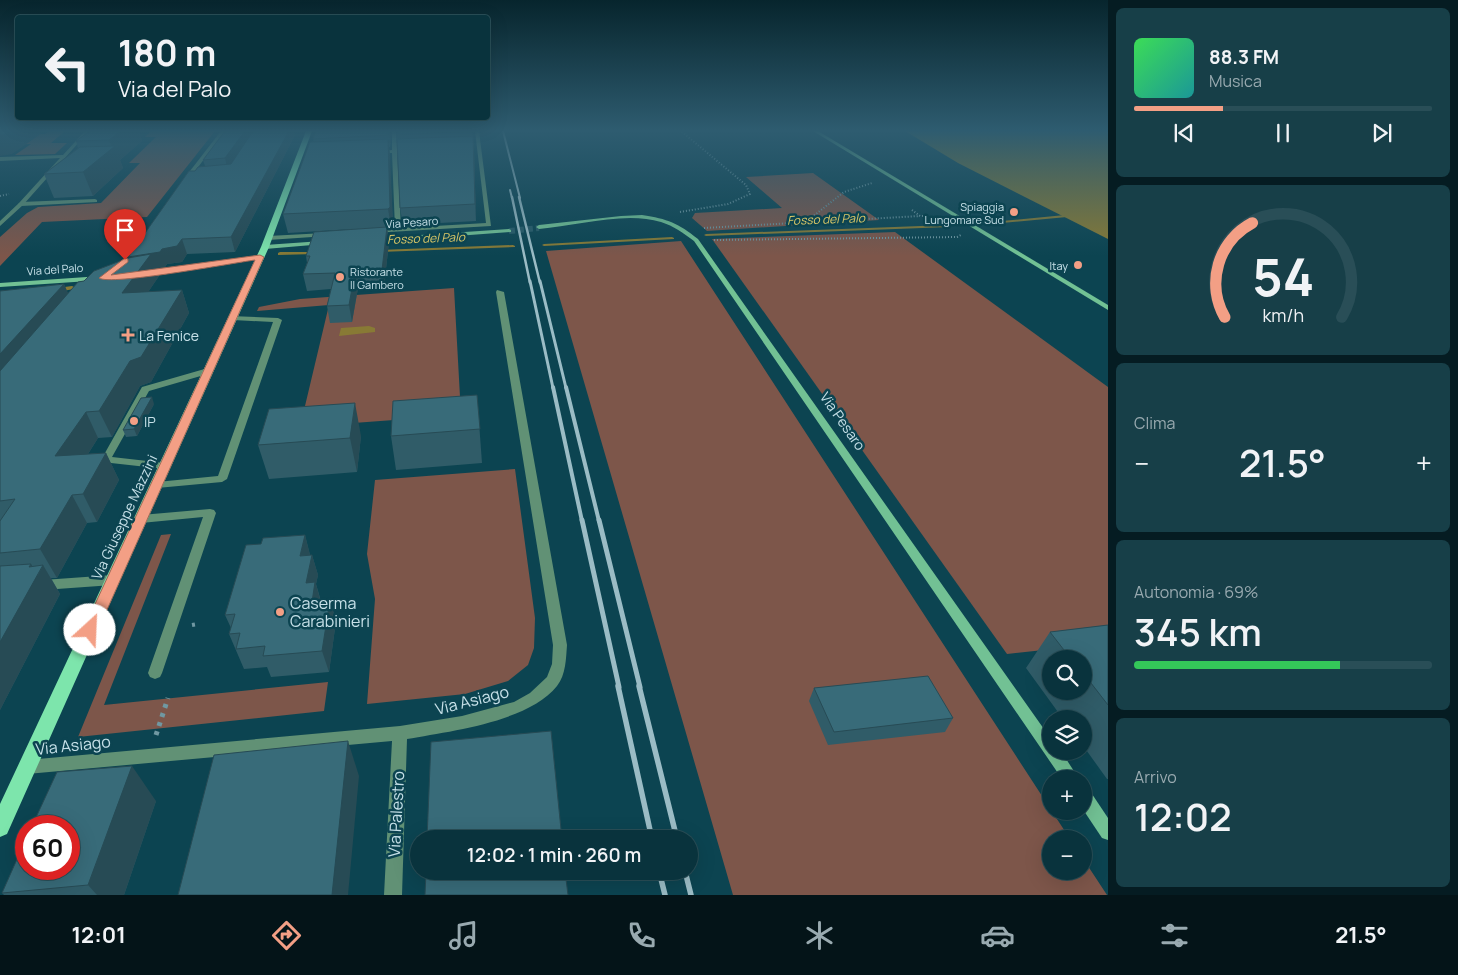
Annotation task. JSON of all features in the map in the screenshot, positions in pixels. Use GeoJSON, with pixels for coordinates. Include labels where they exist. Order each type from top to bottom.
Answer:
{"type":"FeatureCollection","features":[{"type":"Feature","properties":{"kind":"main road","name":"Via Giuseppe Mazzini"},"geometry":{"type":"LineString","coordinates":[[0,827],[265,247],[293,173]]}},
{"type":"Feature","properties":{"kind":"street"},"geometry":{"type":"LineString","coordinates":[[0,224],[50,173]]}},
{"type":"Feature","properties":{"kind":"street"},"geometry":{"type":"LineString","coordinates":[[182,184],[191,173]]}},
{"type":"Feature","properties":{"kind":"street"},"geometry":{"type":"LineString","coordinates":[[396,173],[398,230]]}},
{"type":"Feature","properties":{"kind":"street"},"geometry":{"type":"LineString","coordinates":[[361,233],[489,225],[482,173]]}},
{"type":"Feature","properties":{"kind":"street"},"geometry":{"type":"LineString","coordinates":[[884,173],[1108,308]]}},
{"type":"Feature","properties":{"kind":"street"},"geometry":{"type":"LineString","coordinates":[[188,177],[196,177]]}},
{"type":"Feature","properties":{"kind":"street"},"geometry":{"type":"LineString","coordinates":[[21,204],[95,201]]}},
{"type":"Feature","properties":{"kind":"street","name":"Via Pesaro"},"geometry":{"type":"LineString","coordinates":[[541,227],[626,218],[656,219],[671,222],[686,230],[696,240],[1042,738]]}},
{"type":"Feature","properties":{"kind":"street","name":"Via Pesaro"},"geometry":{"type":"LineString","coordinates":[[368,240],[509,231]]}},
{"type":"Feature","properties":{"kind":"street"},"geometry":{"type":"LineString","coordinates":[[138,275],[334,234]]}},
{"type":"Feature","properties":{"kind":"street"},"geometry":{"type":"LineString","coordinates":[[265,247],[330,242]]}},
{"type":"Feature","properties":{"kind":"street","name":"Via del Palo"},"geometry":{"type":"LineString","coordinates":[[0,285],[107,276]]}},
{"type":"Feature","properties":{"kind":"street","name":"Via Asiago"},"geometry":{"type":"LineString","coordinates":[[28,767],[400,732],[462,723],[517,707],[535,697],[552,681],[559,664],[560,645],[500,292]]}},
{"type":"Feature","properties":{"kind":"street"},"geometry":{"type":"LineString","coordinates":[[157,485],[222,479],[278,320],[232,318]]}},
{"type":"Feature","properties":{"kind":"street"},"geometry":{"type":"LineString","coordinates":[[165,466],[106,460],[145,389],[208,371]]}},
{"type":"Feature","properties":{"kind":"street"},"geometry":{"type":"LineString","coordinates":[[141,519],[210,513],[155,673]]}},
{"type":"Feature","properties":{"kind":"street"},"geometry":{"type":"LineString","coordinates":[[26,587],[113,580]]}},
{"type":"Feature","properties":{"kind":"street","name":"Via Palestro"},"geometry":{"type":"LineString","coordinates":[[393,895],[400,732]]}},
{"type":"Feature","properties":{"kind":"street"},"geometry":{"type":"LineString","coordinates":[[1092,809],[1108,832]]}},
{"type":"Feature","properties":{"kind":"path"},"geometry":{"type":"LineString","coordinates":[[656,219],[745,199],[750,194],[746,185],[731,173]]}},
{"type":"Feature","properties":{"kind":"path"},"geometry":{"type":"LineString","coordinates":[[807,221],[844,192],[872,183]]}},
{"type":"Feature","properties":{"kind":"path"},"geometry":{"type":"LineString","coordinates":[[686,230],[807,221],[920,216]]}},
{"type":"Feature","properties":{"kind":"path"},"geometry":{"type":"LineString","coordinates":[[696,240],[958,238]]}},
{"type":"Feature","properties":{"kind":"path"},"geometry":{"type":"LineString","coordinates":[[192,625],[198,624]]}},
{"type":"Feature","properties":{"kind":"path"},"geometry":{"type":"LineString","coordinates":[[158,729],[168,698]]}},
{"type":"Feature","properties":{"kind":"shaded area"},"geometry":{"type":"Polygon","coordinates":[[[130,173],[182,173],[147,217],[42,222],[0,266],[0,237],[27,213],[38,207],[101,203],[130,173]]]}},
{"type":"Feature","properties":{"kind":"shaded area"},"geometry":{"type":"Polygon","coordinates":[[[813,173],[879,220],[707,231],[692,218],[695,213],[782,208],[746,177],[813,173]]]}},
{"type":"Feature","properties":{"kind":"shaded area"},"geometry":{"type":"Polygon","coordinates":[[[977,173],[1108,173],[1108,239],[977,173]]]}},
{"type":"Feature","properties":{"kind":"shaded area"},"geometry":{"type":"Polygon","coordinates":[[[895,232],[1108,387],[1108,643],[1007,654],[712,239],[895,232]]]}},
{"type":"Feature","properties":{"kind":"shaded area"},"geometry":{"type":"Polygon","coordinates":[[[681,241],[1042,796],[1042,820],[1058,820],[1064,830],[1042,830],[1042,880],[1092,880],[1092,872],[1107,895],[733,895],[546,251],[681,241]]]}},
{"type":"Feature","properties":{"kind":"shaded area"},"geometry":{"type":"Polygon","coordinates":[[[454,288],[461,415],[300,427],[329,305],[257,311],[259,307],[300,299],[454,288]]]}},
{"type":"Feature","properties":{"kind":"shaded area"},"geometry":{"type":"Polygon","coordinates":[[[369,326],[375,328],[375,332],[339,336],[341,328],[369,326]]]}},
{"type":"Feature","properties":{"kind":"shaded area"},"geometry":{"type":"Polygon","coordinates":[[[515,469],[535,618],[534,648],[528,665],[508,681],[465,694],[367,704],[375,599],[367,554],[375,480],[515,469]]]}},
{"type":"Feature","properties":{"kind":"shaded area"},"geometry":{"type":"Polygon","coordinates":[[[171,534],[104,705],[328,682],[324,711],[78,737],[161,535],[171,534]]]}},
{"type":"Feature","properties":{"kind":"building"},"geometry":{"type":"Polygon","coordinates":[[[188,173],[266,173],[231,237],[182,239],[177,246],[162,249],[160,252],[128,257],[188,173]]]}},
{"type":"Feature","properties":{"kind":"building"},"geometry":{"type":"Polygon","coordinates":[[[298,173],[389,173],[390,207],[388,209],[283,214],[298,173]]]}},
{"type":"Feature","properties":{"kind":"building"},"geometry":{"type":"Polygon","coordinates":[[[398,173],[474,173],[475,204],[400,208],[398,173]]]}},
{"type":"Feature","properties":{"kind":"building"},"geometry":{"type":"Polygon","coordinates":[[[387,227],[382,270],[355,272],[349,305],[327,306],[335,273],[303,274],[310,256],[306,256],[314,232],[387,227]]]}},
{"type":"Feature","properties":{"kind":"building"},"geometry":{"type":"Polygon","coordinates":[[[151,254],[122,293],[182,290],[141,357],[130,361],[99,411],[86,412],[55,456],[106,453],[83,494],[72,495],[40,549],[0,553],[0,521],[15,499],[0,501],[0,371],[78,282],[84,281],[94,271],[128,258],[151,254]]]}},
{"type":"Feature","properties":{"kind":"building"},"geometry":{"type":"Polygon","coordinates":[[[64,284],[0,354],[0,291],[64,284]]]}},
{"type":"Feature","properties":{"kind":"building"},"geometry":{"type":"Polygon","coordinates":[[[477,395],[480,429],[391,436],[393,401],[477,395]]]}},
{"type":"Feature","properties":{"kind":"building"},"geometry":{"type":"Polygon","coordinates":[[[152,397],[134,429],[123,430],[141,398],[152,397]]]}},
{"type":"Feature","properties":{"kind":"building"},"geometry":{"type":"Polygon","coordinates":[[[355,403],[350,438],[258,445],[269,409],[355,403]]]}},
{"type":"Feature","properties":{"kind":"building","name":"Caserma Carabinieri"},"geometry":{"type":"Polygon","coordinates":[[[305,535],[300,556],[312,555],[306,583],[315,582],[312,602],[330,600],[322,651],[263,656],[265,646],[236,649],[240,633],[229,634],[235,614],[225,615],[246,545],[261,544],[263,538],[305,535]]]}},
{"type":"Feature","properties":{"kind":"building"},"geometry":{"type":"Polygon","coordinates":[[[31,564],[29,567],[43,565],[0,642],[0,566],[31,564]]]}},
{"type":"Feature","properties":{"kind":"building"},"geometry":{"type":"Polygon","coordinates":[[[1108,625],[1108,705],[1092,684],[1092,650],[1064,650],[1050,632],[1108,625]]]}},
{"type":"Feature","properties":{"kind":"building"},"geometry":{"type":"Polygon","coordinates":[[[928,676],[953,718],[834,732],[814,688],[928,676]]]}},
{"type":"Feature","properties":{"kind":"building"},"geometry":{"type":"Polygon","coordinates":[[[551,731],[561,830],[427,830],[431,742],[551,731]]]}},
{"type":"Feature","properties":{"kind":"building"},"geometry":{"type":"Polygon","coordinates":[[[348,741],[332,895],[178,895],[214,755],[348,741]]]}},
{"type":"Feature","properties":{"kind":"building"},"geometry":{"type":"Polygon","coordinates":[[[132,766],[88,885],[2,893],[15,864],[15,880],[80,880],[80,815],[37,815],[57,772],[132,766]]]}},
{"type":"Feature","properties":{"kind":"building"},"geometry":{"type":"Polygon","coordinates":[[[426,880],[566,880],[568,895],[425,895],[426,880]]]}},
{"type":"Feature","properties":{"kind":"waterway","name":"Fosso del Palo"},"geometry":{"type":"LineString","coordinates":[[991,223],[1065,216]]}},
{"type":"Feature","properties":{"kind":"waterway","name":"Fosso del Palo"},"geometry":{"type":"LineString","coordinates":[[706,235],[947,226]]}},
{"type":"Feature","properties":{"kind":"waterway","name":"Fosso del Palo"},"geometry":{"type":"LineString","coordinates":[[544,245],[672,238]]}},
{"type":"Feature","properties":{"kind":"waterway","name":"Fosso del Palo"},"geometry":{"type":"LineString","coordinates":[[379,251],[513,246]]}},
{"type":"Feature","properties":{"kind":"waterway","name":"Fosso del Palo"},"geometry":{"type":"LineString","coordinates":[[280,254],[315,253]]}},
{"type":"Feature","properties":{"kind":"waterway","name":"Fosso del Palo"},"geometry":{"type":"LineString","coordinates":[[57,290],[72,288]]}},
{"type":"Feature","properties":{"kind":"tunnel"},"geometry":{"type":"LineString","coordinates":[[509,231],[539,228]]}},
{"type":"Feature","properties":{"kind":"railway"},"geometry":{"type":"LineString","coordinates":[[514,173],[520,198]]}},
{"type":"Feature","properties":{"kind":"railway"},"geometry":{"type":"LineString","coordinates":[[510,190],[512,198]]}},
{"type":"Feature","properties":{"kind":"railway"},"geometry":{"type":"LineString","coordinates":[[512,197],[530,283]]}},
{"type":"Feature","properties":{"kind":"railway"},"geometry":{"type":"LineString","coordinates":[[519,197],[540,283]]}},
{"type":"Feature","properties":{"kind":"railway"},"geometry":{"type":"LineString","coordinates":[[530,281],[553,388]]}},
{"type":"Feature","properties":{"kind":"railway"},"geometry":{"type":"LineString","coordinates":[[540,281],[566,388]]}},
{"type":"Feature","properties":{"kind":"railway"},"geometry":{"type":"LineString","coordinates":[[553,387],[582,521]]}},
{"type":"Feature","properties":{"kind":"railway"},"geometry":{"type":"LineString","coordinates":[[566,387],[599,521]]}},
{"type":"Feature","properties":{"kind":"railway"},"geometry":{"type":"LineString","coordinates":[[582,520],[619,687]]}},
{"type":"Feature","properties":{"kind":"railway"},"geometry":{"type":"LineString","coordinates":[[599,520],[640,687]]}},
{"type":"Feature","properties":{"kind":"railway"},"geometry":{"type":"LineString","coordinates":[[618,686],[650,830]]}},
{"type":"Feature","properties":{"kind":"railway"},"geometry":{"type":"LineString","coordinates":[[639,686],[675,830]]}},
{"type":"Feature","properties":{"kind":"railway"},"geometry":{"type":"LineString","coordinates":[[661,880],[665,895]]}},
{"type":"Feature","properties":{"kind":"railway"},"geometry":{"type":"LineString","coordinates":[[687,880],[691,895]]}},
{"type":"Feature","properties":{"kind":"place","name":"Spiaggia Lungomare Sud"},"geometry":{"type":"Point","coordinates":[1014,212]}},
{"type":"Feature","properties":{"kind":"place","name":"Itay"},"geometry":{"type":"Point","coordinates":[1078,265]}},
{"type":"Feature","properties":{"kind":"place","name":"Ristorante Il Gambero"},"geometry":{"type":"Point","coordinates":[340,277]}},
{"type":"Feature","properties":{"kind":"place","name":"La Fenice"},"geometry":{"type":"Point","coordinates":[128,335]}},
{"type":"Feature","properties":{"kind":"place","name":"IP"},"geometry":{"type":"Point","coordinates":[134,421]}},
{"type":"Feature","properties":{"kind":"place","name":"Caserma Carabinieri"},"geometry":{"type":"Point","coordinates":[280,612]}},
{"type":"Feature","properties":{"kind":"route"},"geometry":{"type":"LineString","coordinates":[[90,630],[260,257],[209,263],[127,277],[103,278],[125,260]]}}]}
